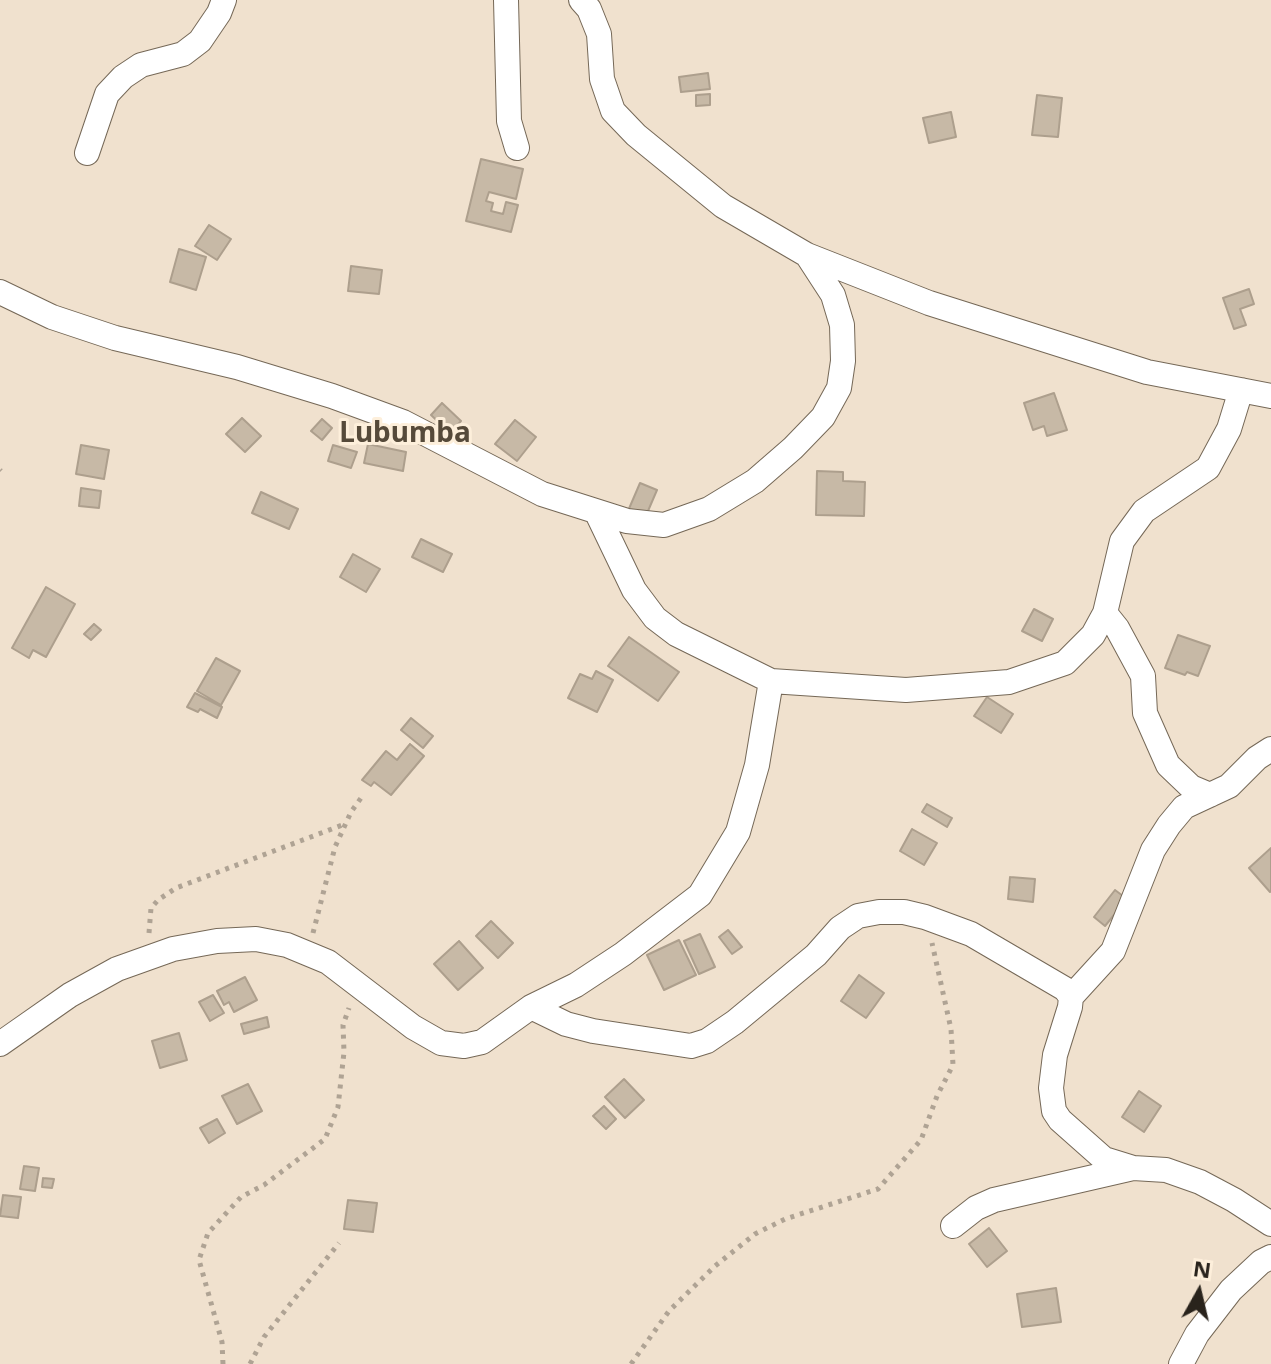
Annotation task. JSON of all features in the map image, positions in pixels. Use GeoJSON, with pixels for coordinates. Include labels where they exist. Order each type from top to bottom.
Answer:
{"type":"FeatureCollection","features":[{"type":"Feature","properties":{"kind":"street"},"geometry":{"type":"LineString","coordinates":[[87,153],[107,94],[123,77],[141,65],[183,54],[200,41],[224,0]]}},
{"type":"Feature","properties":{"kind":"street"},"geometry":{"type":"LineString","coordinates":[[506,0],[509,121],[517,148]]}},
{"type":"Feature","properties":{"kind":"street"},"geometry":{"type":"LineString","coordinates":[[581,0],[589,9],[599,34],[602,79],[613,111],[636,135],[723,206],[807,255],[929,303],[1147,372],[1271,396]]}},
{"type":"Feature","properties":{"kind":"street"},"geometry":{"type":"LineString","coordinates":[[0,292],[52,317],[115,338],[249,371],[389,417],[542,494],[627,521],[664,525],[709,509],[755,481],[823,417],[839,388],[843,361],[842,325],[833,295],[807,255]]}},
{"type":"Feature","properties":{"kind":"street"},"geometry":{"type":"LineString","coordinates":[[597,513],[634,590],[655,618],[676,634],[771,681],[906,690],[1009,682],[1065,663],[1093,635],[1105,613],[1122,541],[1144,511],[1208,468],[1229,429],[1241,390]]}},
{"type":"Feature","properties":{"kind":"street"},"geometry":{"type":"LineString","coordinates":[[1105,613],[1117,628],[1143,676],[1145,713],[1168,765],[1191,787],[1210,795]]}},
{"type":"Feature","properties":{"kind":"street"},"geometry":{"type":"LineString","coordinates":[[0,1044],[70,995],[117,969],[173,949],[217,941],[256,939],[287,945],[328,962],[413,1027],[441,1043],[464,1046],[482,1042],[531,1007],[576,985],[623,954],[700,895],[738,832],[757,765],[771,681]]}},
{"type":"Feature","properties":{"kind":"street"},"geometry":{"type":"LineString","coordinates":[[1271,749],[1257,758],[1229,786],[1184,807],[1169,825],[1153,850],[1113,951],[1071,997],[1069,1017],[1055,1055],[1051,1088],[1054,1111],[1060,1120],[1104,1159],[1133,1168],[1166,1170],[1200,1182],[1271,1224]]}},
{"type":"Feature","properties":{"kind":"street"},"geometry":{"type":"LineString","coordinates":[[531,1007],[566,1024],[593,1031],[691,1046],[707,1041],[735,1022],[816,955],[840,928],[858,916],[879,912],[904,912],[925,917],[971,934],[1047,977],[1071,997]]}},
{"type":"Feature","properties":{"kind":"street"},"geometry":{"type":"LineString","coordinates":[[953,1226],[976,1208],[994,1200],[1133,1168]]}},
{"type":"Feature","properties":{"kind":"street"},"geometry":{"type":"LineString","coordinates":[[1181,1364],[1197,1334],[1231,1290],[1261,1262],[1271,1257]]}},
{"type":"Feature","properties":{"kind":"path"},"geometry":{"type":"LineString","coordinates":[[308,953],[331,861],[345,824],[361,798]]}},
{"type":"Feature","properties":{"kind":"path"},"geometry":{"type":"LineString","coordinates":[[149,958],[149,920],[151,908],[158,900],[176,888],[345,824]]}},
{"type":"Feature","properties":{"kind":"path"},"geometry":{"type":"LineString","coordinates":[[631,1364],[669,1311],[715,1266],[755,1234],[785,1219],[878,1189],[921,1140],[937,1096],[953,1065],[954,1051],[937,958],[925,917]]}},
{"type":"Feature","properties":{"kind":"path"},"geometry":{"type":"LineString","coordinates":[[223,1364],[222,1342],[199,1260],[208,1233],[241,1197],[264,1185],[325,1139],[338,1107],[345,1016],[363,988]]}},
{"type":"Feature","properties":{"kind":"path"},"geometry":{"type":"LineString","coordinates":[[250,1364],[264,1337],[339,1243]]}},
{"type":"Feature","properties":{"kind":"building"},"geometry":{"type":"Polygon","coordinates":[[[708,73],[710,89],[681,92],[679,77],[708,73]]]}},
{"type":"Feature","properties":{"kind":"building"},"geometry":{"type":"Polygon","coordinates":[[[710,94],[710,105],[696,106],[696,95],[710,94]]]}},
{"type":"Feature","properties":{"kind":"building"},"geometry":{"type":"Polygon","coordinates":[[[1037,95],[1062,98],[1058,137],[1032,135],[1037,95]]]}},
{"type":"Feature","properties":{"kind":"building"},"geometry":{"type":"Polygon","coordinates":[[[951,112],[956,137],[929,143],[923,118],[951,112]]]}},
{"type":"Feature","properties":{"kind":"building"},"geometry":{"type":"Polygon","coordinates":[[[481,159],[523,169],[516,199],[489,192],[486,201],[493,203],[491,211],[503,214],[506,202],[518,205],[511,232],[466,221],[481,159]]]}},
{"type":"Feature","properties":{"kind":"building"},"geometry":{"type":"Polygon","coordinates":[[[209,225],[231,239],[217,260],[195,246],[209,225]]]}},
{"type":"Feature","properties":{"kind":"building"},"geometry":{"type":"Polygon","coordinates":[[[179,249],[206,257],[196,290],[170,282],[179,249]]]}},
{"type":"Feature","properties":{"kind":"building"},"geometry":{"type":"Polygon","coordinates":[[[351,266],[382,270],[379,294],[348,291],[351,266]]]}},
{"type":"Feature","properties":{"kind":"building"},"geometry":{"type":"Polygon","coordinates":[[[1249,289],[1254,304],[1240,309],[1246,325],[1234,329],[1223,298],[1249,289]]]}},
{"type":"Feature","properties":{"kind":"building"},"geometry":{"type":"Polygon","coordinates":[[[1054,393],[1067,430],[1047,436],[1044,426],[1033,430],[1024,403],[1054,393]]]}},
{"type":"Feature","properties":{"kind":"building"},"geometry":{"type":"Polygon","coordinates":[[[442,403],[461,421],[450,433],[431,415],[442,403]]]}},
{"type":"Feature","properties":{"kind":"building"},"geometry":{"type":"Polygon","coordinates":[[[242,418],[261,436],[245,452],[226,434],[242,418]]]}},
{"type":"Feature","properties":{"kind":"building"},"geometry":{"type":"Polygon","coordinates":[[[322,419],[332,428],[322,440],[311,431],[322,419]]]}},
{"type":"Feature","properties":{"kind":"building"},"geometry":{"type":"Polygon","coordinates":[[[515,420],[536,437],[517,461],[495,444],[515,420]]]}},
{"type":"Feature","properties":{"kind":"building"},"geometry":{"type":"Polygon","coordinates":[[[368,444],[406,452],[403,471],[364,463],[368,444]]]}},
{"type":"Feature","properties":{"kind":"building"},"geometry":{"type":"Polygon","coordinates":[[[81,445],[109,450],[104,479],[76,474],[81,445]]]}},
{"type":"Feature","properties":{"kind":"building"},"geometry":{"type":"Polygon","coordinates":[[[333,445],[357,452],[351,468],[328,461],[333,445]]]}},
{"type":"Feature","properties":{"kind":"building"},"geometry":{"type":"Polygon","coordinates":[[[817,471],[843,472],[843,481],[865,482],[864,516],[816,515],[817,471]]]}},
{"type":"Feature","properties":{"kind":"building"},"geometry":{"type":"Polygon","coordinates":[[[640,483],[657,490],[645,518],[628,511],[640,483]]]}},
{"type":"Feature","properties":{"kind":"building"},"geometry":{"type":"Polygon","coordinates":[[[81,488],[101,491],[99,508],[79,506],[81,488]]]}},
{"type":"Feature","properties":{"kind":"building"},"geometry":{"type":"Polygon","coordinates":[[[261,492],[298,509],[289,529],[252,513],[261,492]]]}},
{"type":"Feature","properties":{"kind":"building"},"geometry":{"type":"Polygon","coordinates":[[[421,539],[452,554],[443,572],[412,557],[421,539]]]}},
{"type":"Feature","properties":{"kind":"building"},"geometry":{"type":"Polygon","coordinates":[[[353,554],[380,569],[366,592],[340,577],[353,554]]]}},
{"type":"Feature","properties":{"kind":"building"},"geometry":{"type":"Polygon","coordinates":[[[46,587],[75,604],[46,657],[33,650],[29,658],[12,648],[46,587]]]}},
{"type":"Feature","properties":{"kind":"building"},"geometry":{"type":"Polygon","coordinates":[[[1034,609],[1053,619],[1042,641],[1022,631],[1034,609]]]}},
{"type":"Feature","properties":{"kind":"building"},"geometry":{"type":"Polygon","coordinates":[[[94,624],[101,630],[91,640],[84,634],[94,624]]]}},
{"type":"Feature","properties":{"kind":"building"},"geometry":{"type":"Polygon","coordinates":[[[1178,635],[1210,646],[1198,676],[1165,668],[1178,635]]]}},
{"type":"Feature","properties":{"kind":"building"},"geometry":{"type":"Polygon","coordinates":[[[629,637],[679,672],[658,701],[608,666],[629,637]]]}},
{"type":"Feature","properties":{"kind":"building"},"geometry":{"type":"Polygon","coordinates":[[[216,658],[240,671],[221,705],[197,691],[216,658]]]}},
{"type":"Feature","properties":{"kind":"building"},"geometry":{"type":"Polygon","coordinates":[[[596,671],[613,680],[597,712],[568,698],[580,674],[592,679],[596,671]]]}},
{"type":"Feature","properties":{"kind":"building"},"geometry":{"type":"Polygon","coordinates":[[[195,693],[222,707],[217,718],[200,709],[198,712],[187,707],[195,693]]]}},
{"type":"Feature","properties":{"kind":"building"},"geometry":{"type":"Polygon","coordinates":[[[987,697],[1013,714],[1001,733],[974,716],[987,697]]]}},
{"type":"Feature","properties":{"kind":"building"},"geometry":{"type":"Polygon","coordinates":[[[411,718],[433,736],[423,748],[401,730],[411,718]]]}},
{"type":"Feature","properties":{"kind":"building"},"geometry":{"type":"Polygon","coordinates":[[[410,744],[424,756],[391,795],[374,782],[371,786],[362,780],[386,751],[397,760],[410,744]]]}},
{"type":"Feature","properties":{"kind":"building"},"geometry":{"type":"Polygon","coordinates":[[[927,804],[952,818],[947,827],[922,812],[927,804]]]}},
{"type":"Feature","properties":{"kind":"building"},"geometry":{"type":"Polygon","coordinates":[[[912,829],[937,843],[924,865],[900,851],[912,829]]]}},
{"type":"Feature","properties":{"kind":"building"},"geometry":{"type":"Polygon","coordinates":[[[1271,848],[1271,891],[1270,892],[1249,868],[1271,848]]]}},
{"type":"Feature","properties":{"kind":"building"},"geometry":{"type":"Polygon","coordinates":[[[1010,877],[1035,879],[1033,902],[1008,899],[1010,877]]]}},
{"type":"Feature","properties":{"kind":"building"},"geometry":{"type":"Polygon","coordinates":[[[1115,890],[1127,899],[1105,926],[1094,917],[1115,890]]]}},
{"type":"Feature","properties":{"kind":"building"},"geometry":{"type":"Polygon","coordinates":[[[491,921],[513,943],[498,958],[476,936],[491,921]]]}},
{"type":"Feature","properties":{"kind":"building"},"geometry":{"type":"Polygon","coordinates":[[[728,930],[742,947],[732,954],[719,937],[728,930]]]}},
{"type":"Feature","properties":{"kind":"building"},"geometry":{"type":"Polygon","coordinates":[[[700,934],[715,967],[699,974],[684,941],[700,934]]]}},
{"type":"Feature","properties":{"kind":"building"},"geometry":{"type":"Polygon","coordinates":[[[679,940],[696,975],[664,990],[647,955],[679,940]]]}},
{"type":"Feature","properties":{"kind":"building"},"geometry":{"type":"Polygon","coordinates":[[[459,941],[483,968],[458,990],[434,964],[459,941]]]}},
{"type":"Feature","properties":{"kind":"building"},"geometry":{"type":"Polygon","coordinates":[[[859,975],[884,993],[866,1018],[841,1001],[859,975]]]}},
{"type":"Feature","properties":{"kind":"building"},"geometry":{"type":"Polygon","coordinates":[[[245,977],[257,1000],[234,1012],[229,1002],[224,1005],[217,991],[245,977]]]}},
{"type":"Feature","properties":{"kind":"building"},"geometry":{"type":"Polygon","coordinates":[[[213,995],[224,1013],[210,1021],[199,1002],[213,995]]]}},
{"type":"Feature","properties":{"kind":"building"},"geometry":{"type":"Polygon","coordinates":[[[267,1017],[269,1027],[244,1034],[241,1024],[267,1017]]]}},
{"type":"Feature","properties":{"kind":"building"},"geometry":{"type":"Polygon","coordinates":[[[179,1033],[187,1060],[160,1068],[152,1041],[179,1033]]]}},
{"type":"Feature","properties":{"kind":"building"},"geometry":{"type":"Polygon","coordinates":[[[624,1079],[644,1100],[625,1118],[605,1097],[624,1079]]]}},
{"type":"Feature","properties":{"kind":"building"},"geometry":{"type":"Polygon","coordinates":[[[248,1084],[262,1111],[237,1124],[222,1096],[248,1084]]]}},
{"type":"Feature","properties":{"kind":"building"},"geometry":{"type":"Polygon","coordinates":[[[1139,1091],[1161,1106],[1144,1132],[1122,1117],[1139,1091]]]}},
{"type":"Feature","properties":{"kind":"building"},"geometry":{"type":"Polygon","coordinates":[[[604,1106],[616,1119],[606,1129],[593,1116],[604,1106]]]}},
{"type":"Feature","properties":{"kind":"building"},"geometry":{"type":"Polygon","coordinates":[[[217,1119],[225,1133],[209,1143],[200,1128],[217,1119]]]}},
{"type":"Feature","properties":{"kind":"building"},"geometry":{"type":"Polygon","coordinates":[[[24,1166],[39,1168],[35,1191],[20,1189],[24,1166]]]}},
{"type":"Feature","properties":{"kind":"building"},"geometry":{"type":"Polygon","coordinates":[[[43,1178],[54,1179],[52,1188],[42,1187],[43,1178]]]}},
{"type":"Feature","properties":{"kind":"building"},"geometry":{"type":"Polygon","coordinates":[[[3,1195],[21,1197],[18,1218],[0,1216],[3,1195]]]}},
{"type":"Feature","properties":{"kind":"building"},"geometry":{"type":"Polygon","coordinates":[[[348,1200],[377,1203],[373,1232],[344,1229],[348,1200]]]}},
{"type":"Feature","properties":{"kind":"building"},"geometry":{"type":"Polygon","coordinates":[[[989,1228],[1007,1251],[987,1267],[969,1244],[989,1228]]]}},
{"type":"Feature","properties":{"kind":"building"},"geometry":{"type":"Polygon","coordinates":[[[1056,1288],[1061,1322],[1022,1327],[1017,1294],[1056,1288]]]}},
{"type":"Feature","properties":{"kind":"district","name":"Lubumba"},"geometry":{"type":"Point","coordinates":[405,434]}}]}
